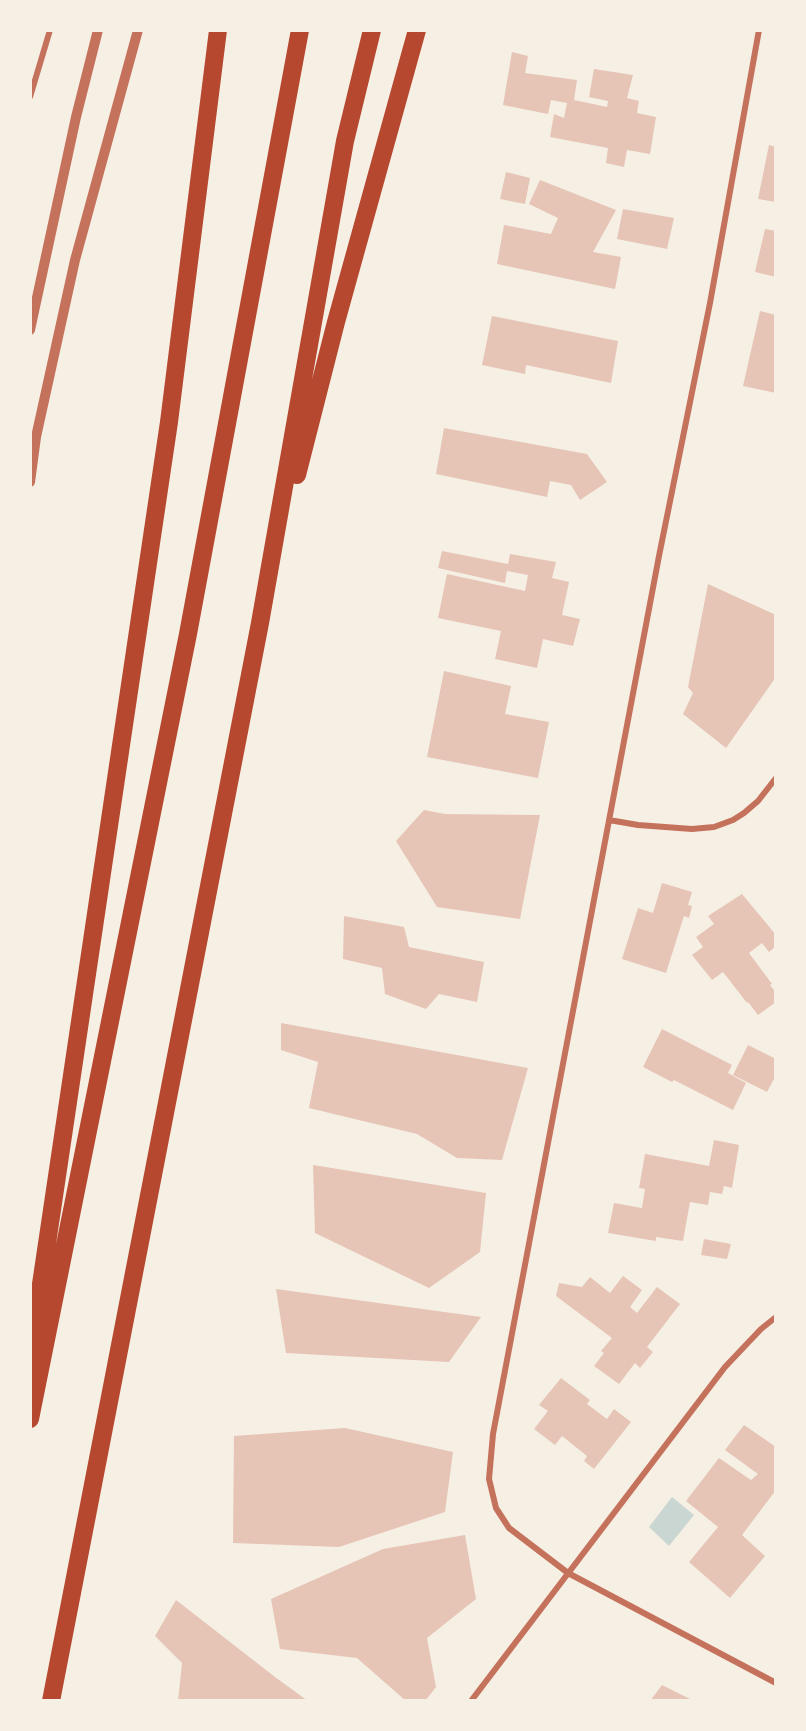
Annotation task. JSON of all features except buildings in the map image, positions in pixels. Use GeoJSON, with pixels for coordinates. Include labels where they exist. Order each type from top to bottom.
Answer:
{"type":"FeatureCollection","features":[{"type":"Feature","properties":{"kind":"highway"},"geometry":{"type":"LineString","coordinates":[[30,1358],[169,422],[218,30]]}},
{"type":"Feature","properties":{"kind":"highway"},"geometry":{"type":"LineString","coordinates":[[30,1419],[188,634],[300,30]]}},
{"type":"Feature","properties":{"kind":"highway"},"geometry":{"type":"LineString","coordinates":[[51,1701],[260,622],[345,141],[372,30]]}},
{"type":"Feature","properties":{"kind":"highway"},"geometry":{"type":"LineString","coordinates":[[260,622],[336,322],[417,30]]}},
{"type":"Feature","properties":{"kind":"street"},"geometry":{"type":"LineString","coordinates":[[30,97],[50,30]]}},
{"type":"Feature","properties":{"kind":"street"},"geometry":{"type":"LineString","coordinates":[[30,330],[76,117],[98,30]]}},
{"type":"Feature","properties":{"kind":"street"},"geometry":{"type":"LineString","coordinates":[[30,482],[33,437],[78,249],[138,30]]}},
{"type":"Feature","properties":{"kind":"street"},"geometry":{"type":"LineString","coordinates":[[759,30],[710,303],[493,1434],[489,1479],[496,1508],[509,1528],[568,1573],[776,1683]]}},
{"type":"Feature","properties":{"kind":"street"},"geometry":{"type":"LineString","coordinates":[[609,820],[638,825],[692,829],[714,827],[744,813],[758,801],[776,778]]}},
{"type":"Feature","properties":{"kind":"street"},"geometry":{"type":"LineString","coordinates":[[471,1701],[725,1367],[761,1329],[776,1317]]}},
{"type":"Feature","properties":{"kind":"shaded area"},"geometry":{"type":"Polygon","coordinates":[[[672,1497],[694,1515],[669,1546],[649,1527],[672,1497]]]}}]}
